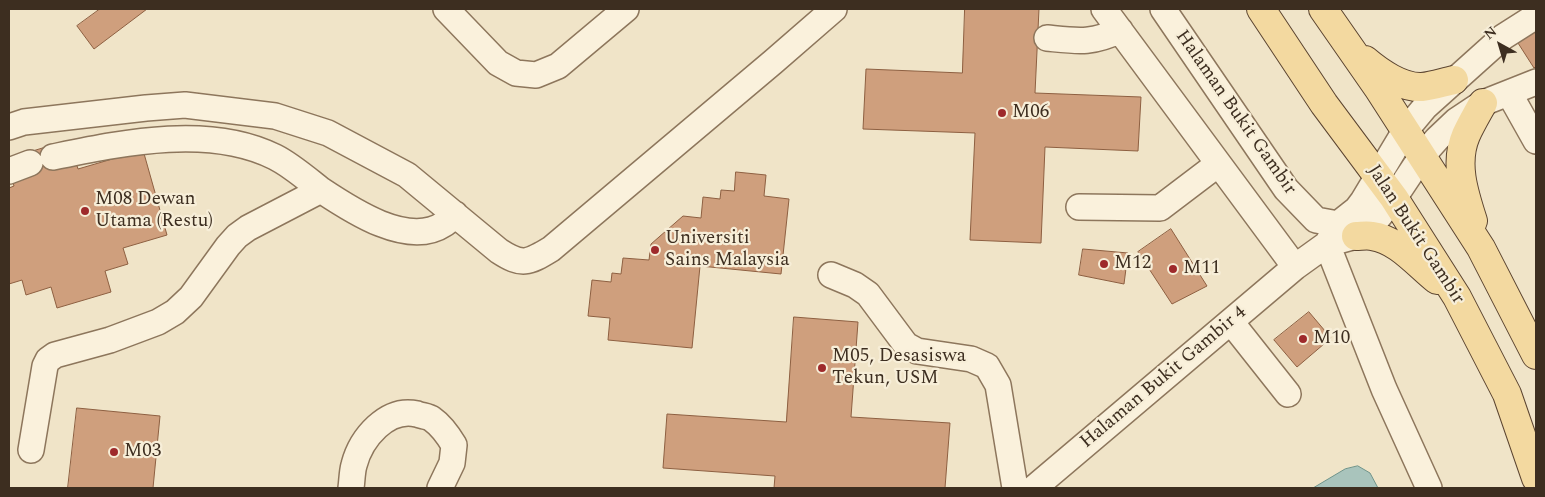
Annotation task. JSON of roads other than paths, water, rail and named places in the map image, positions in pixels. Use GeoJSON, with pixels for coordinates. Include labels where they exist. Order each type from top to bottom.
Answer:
{"type":"FeatureCollection","features":[{"type":"Feature","properties":{"kind":"main road","name":"Jalan Bukit Gambir"},"geometry":{"type":"LineString","coordinates":[[1261,9],[1324,104],[1394,198],[1457,297],[1507,394],[1536,478]]}},
{"type":"Feature","properties":{"kind":"main road"},"geometry":{"type":"LineString","coordinates":[[1323,9],[1350,47],[1481,248],[1536,355]]}},
{"type":"Feature","properties":{"kind":"main road"},"geometry":{"type":"LineString","coordinates":[[1350,47],[1373,67],[1409,85],[1421,87],[1454,80]]}},
{"type":"Feature","properties":{"kind":"main road"},"geometry":{"type":"LineString","coordinates":[[1481,248],[1464,193],[1461,152],[1466,136],[1483,103]]}},
{"type":"Feature","properties":{"kind":"main road"},"geometry":{"type":"LineString","coordinates":[[1340,235],[1372,236],[1385,240],[1401,250],[1457,297]]}},
{"type":"Feature","properties":{"kind":"street"},"geometry":{"type":"LineString","coordinates":[[446,9],[498,63],[516,74],[536,75],[558,66],[626,9]]}},
{"type":"Feature","properties":{"kind":"street"},"geometry":{"type":"LineString","coordinates":[[9,127],[24,122],[146,108],[184,106],[275,116],[328,133],[407,175],[499,251],[514,261],[533,261],[551,249],[834,9]]}},
{"type":"Feature","properties":{"kind":"street"},"geometry":{"type":"LineString","coordinates":[[1104,9],[1295,267]]}},
{"type":"Feature","properties":{"kind":"street","name":"Halaman Bukit Gambir"},"geometry":{"type":"LineString","coordinates":[[1163,9],[1286,189],[1316,220],[1340,235]]}},
{"type":"Feature","properties":{"kind":"street"},"geometry":{"type":"LineString","coordinates":[[1340,235],[1405,131],[1425,107],[1503,37],[1536,16]]}},
{"type":"Feature","properties":{"kind":"street"},"geometry":{"type":"LineString","coordinates":[[1047,38],[1084,41],[1104,38],[1120,30]]}},
{"type":"Feature","properties":{"kind":"street"},"geometry":{"type":"LineString","coordinates":[[1340,235],[1373,224],[1394,198],[1422,156],[1456,121],[1483,103],[1536,82]]}},
{"type":"Feature","properties":{"kind":"street"},"geometry":{"type":"LineString","coordinates":[[1509,93],[1536,141]]}},
{"type":"Feature","properties":{"kind":"street"},"geometry":{"type":"LineString","coordinates":[[30,163],[106,146],[151,141],[191,139],[239,143],[276,157],[344,206],[379,223],[410,232],[428,231],[443,225],[455,214]]}},
{"type":"Feature","properties":{"kind":"street"},"geometry":{"type":"LineString","coordinates":[[1079,207],[1160,208],[1218,164]]}},
{"type":"Feature","properties":{"kind":"street"},"geometry":{"type":"LineString","coordinates":[[31,450],[44,366],[48,360],[55,354],[110,340],[158,322],[175,312],[191,297],[237,236],[248,228],[322,190]]}},
{"type":"Feature","properties":{"kind":"street"},"geometry":{"type":"LineString","coordinates":[[1340,235],[1384,388],[1429,488]]}},
{"type":"Feature","properties":{"kind":"street","name":"Halaman Bukit Gambir 4"},"geometry":{"type":"LineString","coordinates":[[1034,488],[1295,267],[1340,235]]}},
{"type":"Feature","properties":{"kind":"street"},"geometry":{"type":"LineString","coordinates":[[831,275],[855,285],[868,294],[906,345],[917,351],[971,359],[987,366],[998,385],[1015,488]]}},
{"type":"Feature","properties":{"kind":"street"},"geometry":{"type":"LineString","coordinates":[[1230,322],[1288,394]]}},
{"type":"Feature","properties":{"kind":"street"},"geometry":{"type":"LineString","coordinates":[[351,488],[354,465],[365,441],[379,424],[393,416],[409,412],[430,418],[443,428],[454,445],[452,463],[440,488]]}},
{"type":"Feature","properties":{"kind":"water"},"geometry":{"type":"Polygon","coordinates":[[[1358,466],[1370,473],[1378,488],[1313,488],[1345,469],[1358,466]]]}},
{"type":"Feature","properties":{"kind":"place","name":"M06"},"geometry":{"type":"Point","coordinates":[1002,113]}},
{"type":"Feature","properties":{"kind":"place","name":"M08 Dewan Utama (Restu)"},"geometry":{"type":"Point","coordinates":[85,211]}},
{"type":"Feature","properties":{"kind":"place","name":"Universiti Sains Malaysia"},"geometry":{"type":"Point","coordinates":[655,250]}},
{"type":"Feature","properties":{"kind":"place","name":"M12"},"geometry":{"type":"Point","coordinates":[1104,264]}},
{"type":"Feature","properties":{"kind":"place","name":"M11"},"geometry":{"type":"Point","coordinates":[1173,269]}},
{"type":"Feature","properties":{"kind":"place","name":"M10"},"geometry":{"type":"Point","coordinates":[1303,339]}},
{"type":"Feature","properties":{"kind":"place","name":"M05, Desasiswa Tekun, USM"},"geometry":{"type":"Point","coordinates":[822,368]}},
{"type":"Feature","properties":{"kind":"place","name":"M03"},"geometry":{"type":"Point","coordinates":[114,452]}}]}
